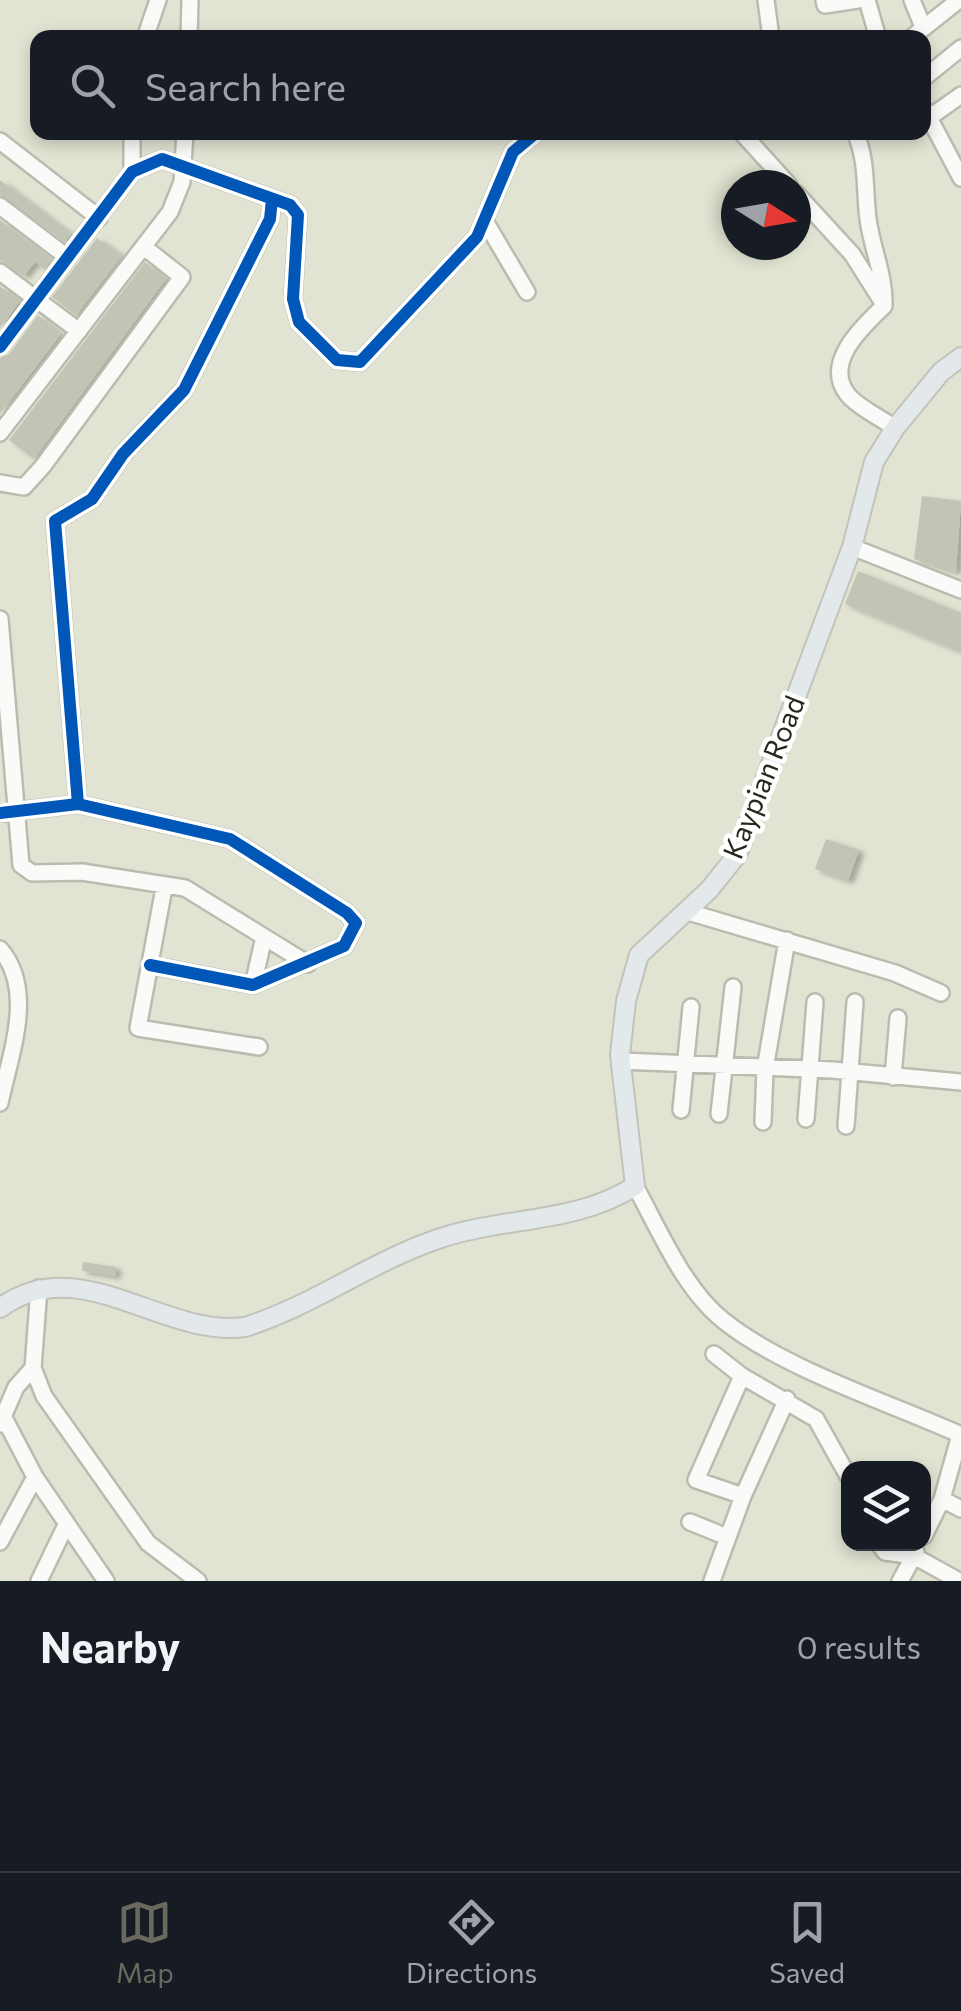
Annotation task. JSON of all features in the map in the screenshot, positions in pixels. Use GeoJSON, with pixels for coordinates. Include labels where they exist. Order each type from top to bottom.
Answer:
{"type":"FeatureCollection","features":[{"type":"Feature","properties":{"kind":"main road","name":"Kaypian Road"},"geometry":{"type":"LineString","coordinates":[[636,1186],[621,1061],[626,1000],[640,955],[709,890],[737,854],[852,547],[874,462],[894,428],[941,372],[961,356]]}},
{"type":"Feature","properties":{"kind":"main road"},"geometry":{"type":"LineString","coordinates":[[0,1308],[39,1288],[84,1288],[192,1324],[221,1330],[245,1328],[431,1241],[481,1226],[606,1205],[636,1186]]}},
{"type":"Feature","properties":{"kind":"street"},"geometry":{"type":"LineString","coordinates":[[147,30],[158,0]]}},
{"type":"Feature","properties":{"kind":"street"},"geometry":{"type":"LineString","coordinates":[[188,30],[190,0]]}},
{"type":"Feature","properties":{"kind":"street"},"geometry":{"type":"LineString","coordinates":[[766,0],[770,30]]}},
{"type":"Feature","properties":{"kind":"street"},"geometry":{"type":"LineString","coordinates":[[824,0],[824,5],[858,0]]}},
{"type":"Feature","properties":{"kind":"street"},"geometry":{"type":"LineString","coordinates":[[867,0],[876,30]]}},
{"type":"Feature","properties":{"kind":"street"},"geometry":{"type":"LineString","coordinates":[[912,0],[917,30]]}},
{"type":"Feature","properties":{"kind":"street"},"geometry":{"type":"LineString","coordinates":[[920,30],[958,0]]}},
{"type":"Feature","properties":{"kind":"street"},"geometry":{"type":"LineString","coordinates":[[931,72],[961,48]]}},
{"type":"Feature","properties":{"kind":"street"},"geometry":{"type":"LineString","coordinates":[[931,110],[961,96]]}},
{"type":"Feature","properties":{"kind":"street"},"geometry":{"type":"LineString","coordinates":[[931,117],[955,150],[961,178]]}},
{"type":"Feature","properties":{"kind":"street"},"geometry":{"type":"LineString","coordinates":[[132,140],[132,172]]}},
{"type":"Feature","properties":{"kind":"street"},"geometry":{"type":"LineString","coordinates":[[0,432],[170,212],[184,167],[185,140]]}},
{"type":"Feature","properties":{"kind":"street"},"geometry":{"type":"LineString","coordinates":[[0,347],[132,172],[154,160],[290,205],[298,215],[293,298],[300,322],[337,360],[360,362],[477,238],[512,152],[527,140]]}},
{"type":"Feature","properties":{"kind":"street"},"geometry":{"type":"LineString","coordinates":[[748,140],[775,170]]}},
{"type":"Feature","properties":{"kind":"street"},"geometry":{"type":"LineString","coordinates":[[859,140],[866,156],[868,221],[884,284],[884,306],[851,336],[839,373],[847,394],[894,428]]}},
{"type":"Feature","properties":{"kind":"street"},"geometry":{"type":"LineString","coordinates":[[0,141],[99,218]]}},
{"type":"Feature","properties":{"kind":"street"},"geometry":{"type":"LineString","coordinates":[[78,804],[54,521],[92,498],[123,454],[184,390],[270,219],[272,199]]}},
{"type":"Feature","properties":{"kind":"street"},"geometry":{"type":"LineString","coordinates":[[0,206],[67,257]]}},
{"type":"Feature","properties":{"kind":"street"},"geometry":{"type":"LineString","coordinates":[[811,209],[852,254],[884,306]]}},
{"type":"Feature","properties":{"kind":"street"},"geometry":{"type":"LineString","coordinates":[[485,222],[527,292]]}},
{"type":"Feature","properties":{"kind":"street"},"geometry":{"type":"LineString","coordinates":[[0,483],[24,487],[43,466],[182,277],[144,247]]}},
{"type":"Feature","properties":{"kind":"street"},"geometry":{"type":"LineString","coordinates":[[0,272],[79,331]]}},
{"type":"Feature","properties":{"kind":"street"},"geometry":{"type":"LineString","coordinates":[[852,547],[961,590]]}},
{"type":"Feature","properties":{"kind":"street"},"geometry":{"type":"LineString","coordinates":[[938,581],[961,577]]}},
{"type":"Feature","properties":{"kind":"street"},"geometry":{"type":"LineString","coordinates":[[0,619],[7,813],[21,866],[32,873],[82,872],[164,888],[185,888],[308,964]]}},
{"type":"Feature","properties":{"kind":"street"},"geometry":{"type":"LineString","coordinates":[[7,813],[78,804],[230,839],[347,913],[356,923],[344,946],[253,985],[150,965]]}},
{"type":"Feature","properties":{"kind":"street"},"geometry":{"type":"LineString","coordinates":[[164,888],[138,1028],[259,1047]]}},
{"type":"Feature","properties":{"kind":"street"},"geometry":{"type":"LineString","coordinates":[[685,911],[895,972],[941,993]]}},
{"type":"Feature","properties":{"kind":"street"},"geometry":{"type":"LineString","coordinates":[[253,985],[264,937]]}},
{"type":"Feature","properties":{"kind":"street"},"geometry":{"type":"LineString","coordinates":[[763,1122],[765,1068],[787,940]]}},
{"type":"Feature","properties":{"kind":"street"},"geometry":{"type":"LineString","coordinates":[[0,949],[16,973],[19,996],[0,1103]]}},
{"type":"Feature","properties":{"kind":"street"},"geometry":{"type":"LineString","coordinates":[[719,1114],[732,987]]}},
{"type":"Feature","properties":{"kind":"street"},"geometry":{"type":"LineString","coordinates":[[806,1119],[807,1069],[816,1002]]}},
{"type":"Feature","properties":{"kind":"street"},"geometry":{"type":"LineString","coordinates":[[846,1126],[856,1002]]}},
{"type":"Feature","properties":{"kind":"street"},"geometry":{"type":"LineString","coordinates":[[681,1110],[691,1007]]}},
{"type":"Feature","properties":{"kind":"street"},"geometry":{"type":"LineString","coordinates":[[893,1077],[898,1018]]}},
{"type":"Feature","properties":{"kind":"street"},"geometry":{"type":"LineString","coordinates":[[621,1061],[807,1069],[961,1082]]}},
{"type":"Feature","properties":{"kind":"street"},"geometry":{"type":"LineString","coordinates":[[636,1186],[687,1275],[723,1320],[782,1356],[961,1435],[931,1521]]}},
{"type":"Feature","properties":{"kind":"street"},"geometry":{"type":"LineString","coordinates":[[39,1288],[33,1368],[44,1396],[148,1543],[198,1581]]}},
{"type":"Feature","properties":{"kind":"street"},"geometry":{"type":"LineString","coordinates":[[714,1354],[742,1376],[768,1387],[816,1419],[841,1464]]}},
{"type":"Feature","properties":{"kind":"street"},"geometry":{"type":"LineString","coordinates":[[768,1387],[782,1356]]}},
{"type":"Feature","properties":{"kind":"street"},"geometry":{"type":"LineString","coordinates":[[33,1368],[16,1387],[2,1420],[100,1578]]}},
{"type":"Feature","properties":{"kind":"street"},"geometry":{"type":"LineString","coordinates":[[742,1376],[696,1480],[742,1496]]}},
{"type":"Feature","properties":{"kind":"street"},"geometry":{"type":"LineString","coordinates":[[712,1581],[742,1496],[787,1399]]}},
{"type":"Feature","properties":{"kind":"street"},"geometry":{"type":"LineString","coordinates":[[0,1542],[36,1477]]}},
{"type":"Feature","properties":{"kind":"street"},"geometry":{"type":"LineString","coordinates":[[942,1498],[961,1509]]}},
{"type":"Feature","properties":{"kind":"street"},"geometry":{"type":"LineString","coordinates":[[690,1522],[726,1538]]}},
{"type":"Feature","properties":{"kind":"street"},"geometry":{"type":"LineString","coordinates":[[39,1581],[66,1525]]}},
{"type":"Feature","properties":{"kind":"street"},"geometry":{"type":"LineString","coordinates":[[900,1581],[916,1551]]}},
{"type":"Feature","properties":{"kind":"street"},"geometry":{"type":"LineString","coordinates":[[918,1551],[959,1581]]}},
{"type":"Feature","properties":{"kind":"building"},"geometry":{"type":"Polygon","coordinates":[[[0,180],[71,234],[65,242],[0,195],[0,180]]]}},
{"type":"Feature","properties":{"kind":"building"},"geometry":{"type":"Polygon","coordinates":[[[0,220],[52,260],[45,269],[35,262],[24,276],[0,261],[0,220]]]}},
{"type":"Feature","properties":{"kind":"building"},"geometry":{"type":"Polygon","coordinates":[[[97,238],[122,256],[76,315],[52,297],[97,238]]]}},
{"type":"Feature","properties":{"kind":"building"},"geometry":{"type":"Polygon","coordinates":[[[145,262],[166,279],[34,459],[9,440],[145,262]]]}},
{"type":"Feature","properties":{"kind":"building"},"geometry":{"type":"Polygon","coordinates":[[[0,286],[20,301],[0,328],[0,286]]]}},
{"type":"Feature","properties":{"kind":"building"},"geometry":{"type":"Polygon","coordinates":[[[38,315],[61,334],[0,414],[0,358],[9,354],[38,315]]]}},
{"type":"Feature","properties":{"kind":"building"},"geometry":{"type":"Polygon","coordinates":[[[922,496],[961,501],[956,572],[914,559],[922,496]]]}},
{"type":"Feature","properties":{"kind":"building"},"geometry":{"type":"Polygon","coordinates":[[[858,571],[961,613],[961,652],[845,604],[858,571]]]}},
{"type":"Feature","properties":{"kind":"building"},"geometry":{"type":"Polygon","coordinates":[[[826,839],[859,850],[848,881],[815,869],[826,839]]]}},
{"type":"Feature","properties":{"kind":"building"},"geometry":{"type":"Polygon","coordinates":[[[83,1262],[116,1267],[115,1276],[82,1271],[83,1262]]]}},
{"type":"Feature","properties":{"kind":"cycle path"},"geometry":{"type":"LineString","coordinates":[[0,347],[132,172],[162,159],[290,205],[298,215],[293,299],[299,322],[337,360],[360,362],[477,237],[513,152],[527,140]]}},
{"type":"Feature","properties":{"kind":"cycle path"},"geometry":{"type":"LineString","coordinates":[[0,813],[78,804],[55,521],[92,499],[123,454],[184,390],[270,219],[272,199]]}},
{"type":"Feature","properties":{"kind":"cycle path"},"geometry":{"type":"LineString","coordinates":[[78,804],[230,839],[347,913],[356,923],[344,946],[253,985],[150,965]]}}]}
